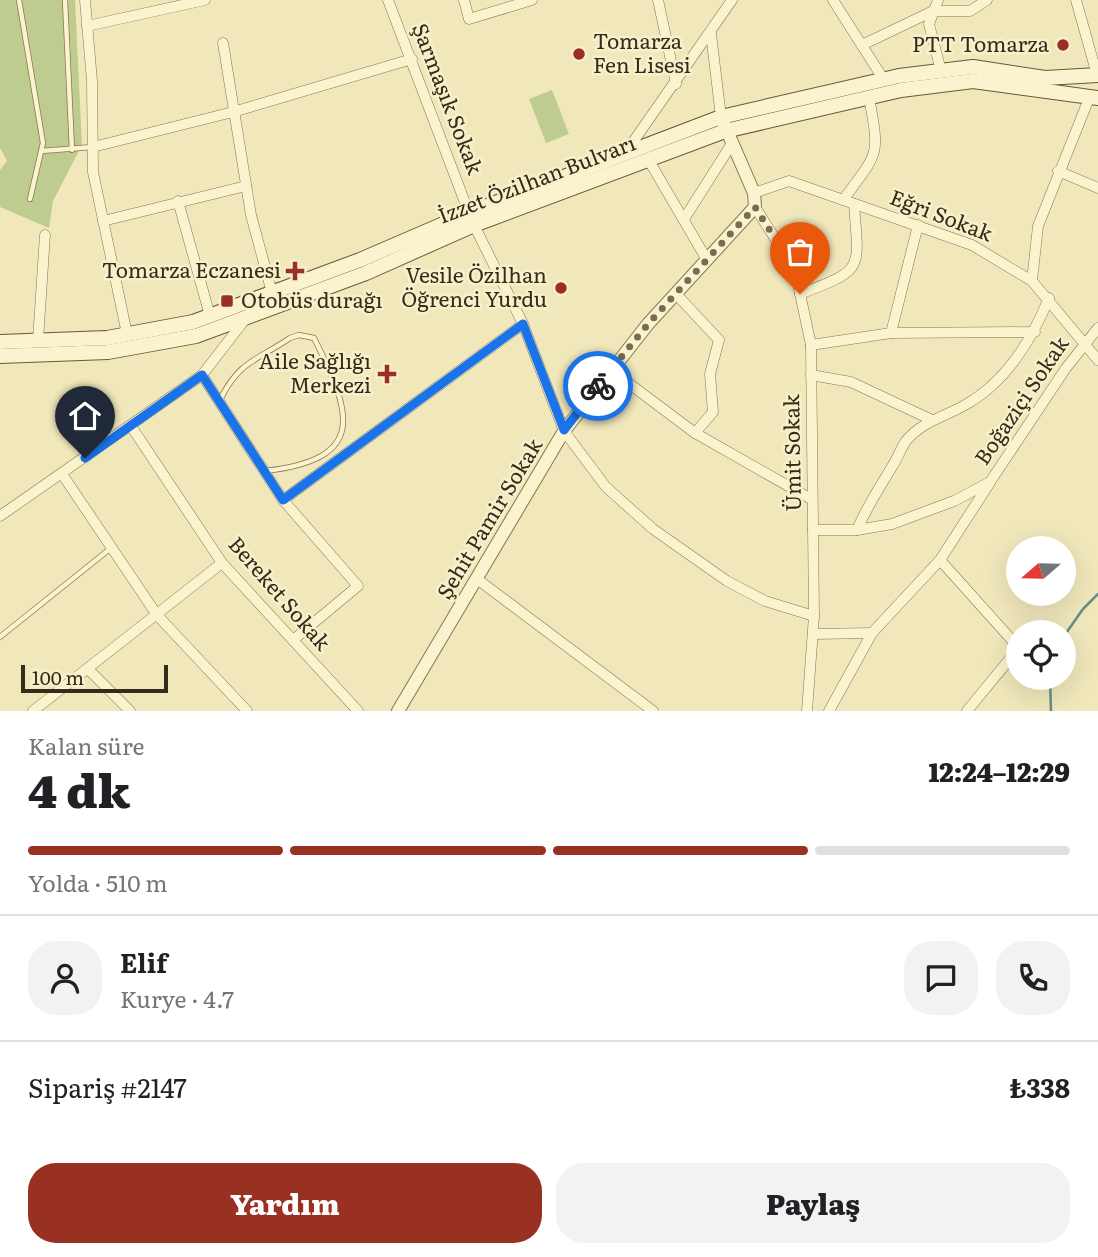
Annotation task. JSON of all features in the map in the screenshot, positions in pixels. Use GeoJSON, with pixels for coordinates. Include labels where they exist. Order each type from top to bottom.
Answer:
{"type":"FeatureCollection","features":[{"type":"Feature","properties":{"kind":"main road","name":"İzzet Özilhan Bulvarı"},"geometry":{"type":"LineString","coordinates":[[0,342],[127,334],[193,322],[472,219],[726,131],[884,80],[973,67],[1045,78],[1098,75]]}},
{"type":"Feature","properties":{"kind":"main road","name":"İzzet Özilhan Bulvarı"},"geometry":{"type":"LineString","coordinates":[[0,356],[108,352],[197,336],[366,273],[472,219],[626,152],[869,97],[973,81],[1094,97]]}},
{"type":"Feature","properties":{"kind":"street"},"geometry":{"type":"LineString","coordinates":[[85,0],[93,172],[127,334]]}},
{"type":"Feature","properties":{"kind":"street"},"geometry":{"type":"LineString","coordinates":[[87,26],[205,0]]}},
{"type":"Feature","properties":{"kind":"street","name":"Şarmaşık Sokak"},"geometry":{"type":"LineString","coordinates":[[388,0],[472,219],[523,324],[564,430],[606,487],[653,529],[727,581],[765,601],[814,616]]}},
{"type":"Feature","properties":{"kind":"street"},"geometry":{"type":"LineString","coordinates":[[464,0],[469,19],[532,0]]}},
{"type":"Feature","properties":{"kind":"street"},"geometry":{"type":"LineString","coordinates":[[658,0],[676,84]]}},
{"type":"Feature","properties":{"kind":"street"},"geometry":{"type":"LineString","coordinates":[[626,152],[711,34],[732,0]]}},
{"type":"Feature","properties":{"kind":"street"},"geometry":{"type":"LineString","coordinates":[[833,0],[884,80]]}},
{"type":"Feature","properties":{"kind":"street"},"geometry":{"type":"LineString","coordinates":[[938,0],[929,24],[941,71]]}},
{"type":"Feature","properties":{"kind":"street"},"geometry":{"type":"LineString","coordinates":[[862,45],[933,11],[970,11],[987,0]]}},
{"type":"Feature","properties":{"kind":"street"},"geometry":{"type":"LineString","coordinates":[[1076,0],[1098,75]]}},
{"type":"Feature","properties":{"kind":"street"},"geometry":{"type":"LineString","coordinates":[[711,34],[726,131],[754,193],[755,207]]}},
{"type":"Feature","properties":{"kind":"street"},"geometry":{"type":"LineString","coordinates":[[223,44],[246,186],[272,293]]}},
{"type":"Feature","properties":{"kind":"street"},"geometry":{"type":"LineString","coordinates":[[93,147],[233,113],[412,59]]}},
{"type":"Feature","properties":{"kind":"street"},"geometry":{"type":"LineString","coordinates":[[843,200],[875,157],[877,144],[869,97]]}},
{"type":"Feature","properties":{"kind":"street"},"geometry":{"type":"LineString","coordinates":[[1032,281],[1038,226],[1058,171],[1094,97]]}},
{"type":"Feature","properties":{"kind":"street"},"geometry":{"type":"LineString","coordinates":[[684,219],[726,131]]}},
{"type":"Feature","properties":{"kind":"street"},"geometry":{"type":"LineString","coordinates":[[648,159],[707,260]]}},
{"type":"Feature","properties":{"kind":"street"},"geometry":{"type":"LineString","coordinates":[[1058,171],[1098,188]]}},
{"type":"Feature","properties":{"kind":"street","name":"Eğri Sokak"},"geometry":{"type":"LineString","coordinates":[[754,193],[789,181],[972,246],[1032,281],[1049,298],[1083,345],[1098,360]]}},
{"type":"Feature","properties":{"kind":"street"},"geometry":{"type":"LineString","coordinates":[[103,221],[246,186]]}},
{"type":"Feature","properties":{"kind":"street"},"geometry":{"type":"LineString","coordinates":[[178,201],[210,316]]}},
{"type":"Feature","properties":{"kind":"street"},"geometry":{"type":"LineString","coordinates":[[800,294],[841,278],[853,270],[858,255],[854,204]]}},
{"type":"Feature","properties":{"kind":"street","name":"Şehit Pamir Sokak"},"geometry":{"type":"LineString","coordinates":[[398,711],[564,430],[676,294],[755,207]]}},
{"type":"Feature","properties":{"kind":"street","name":"Ümit Sokak"},"geometry":{"type":"LineString","coordinates":[[755,207],[783,251],[800,294],[811,345],[814,616],[807,711]]}},
{"type":"Feature","properties":{"kind":"street"},"geometry":{"type":"LineString","coordinates":[[891,333],[918,225]]}},
{"type":"Feature","properties":{"kind":"street"},"geometry":{"type":"LineString","coordinates":[[38,340],[45,235]]}},
{"type":"Feature","properties":{"kind":"street"},"geometry":{"type":"LineString","coordinates":[[676,294],[719,340],[710,374],[713,412],[695,433]]}},
{"type":"Feature","properties":{"kind":"street"},"geometry":{"type":"LineString","coordinates":[[857,530],[868,503],[906,441],[932,420],[964,406],[989,389],[1014,362],[1035,332],[1049,298]]}},
{"type":"Feature","properties":{"kind":"street"},"geometry":{"type":"LineString","coordinates":[[0,516],[202,375],[247,317]]}},
{"type":"Feature","properties":{"kind":"street"},"geometry":{"type":"LineString","coordinates":[[283,500],[523,324]]}},
{"type":"Feature","properties":{"kind":"street","name":"Boğaziçi Sokak"},"geometry":{"type":"LineString","coordinates":[[813,530],[857,530],[892,524],[990,482],[1083,345],[1098,328]]}},
{"type":"Feature","properties":{"kind":"street"},"geometry":{"type":"LineString","coordinates":[[811,345],[891,333],[1035,332]]}},
{"type":"Feature","properties":{"kind":"street"},"geometry":{"type":"LineString","coordinates":[[611,370],[695,433],[811,499]]}},
{"type":"Feature","properties":{"kind":"street"},"geometry":{"type":"LineString","coordinates":[[202,375],[283,500],[358,586],[293,640]]}},
{"type":"Feature","properties":{"kind":"street"},"geometry":{"type":"LineString","coordinates":[[811,375],[851,382],[932,420]]}},
{"type":"Feature","properties":{"kind":"street","name":"Bereket Sokak"},"geometry":{"type":"LineString","coordinates":[[131,426],[222,563],[358,711]]}},
{"type":"Feature","properties":{"kind":"street"},"geometry":{"type":"LineString","coordinates":[[62,474],[157,615],[247,711]]}},
{"type":"Feature","properties":{"kind":"street"},"geometry":{"type":"LineString","coordinates":[[829,711],[872,633],[940,560],[990,482]]}},
{"type":"Feature","properties":{"kind":"street"},"geometry":{"type":"LineString","coordinates":[[940,560],[1006,634]]}},
{"type":"Feature","properties":{"kind":"street"},"geometry":{"type":"LineString","coordinates":[[33,711],[222,563]]}},
{"type":"Feature","properties":{"kind":"street"},"geometry":{"type":"LineString","coordinates":[[477,579],[653,711]]}},
{"type":"Feature","properties":{"kind":"street"},"geometry":{"type":"LineString","coordinates":[[813,634],[872,633]]}},
{"type":"Feature","properties":{"kind":"street"},"geometry":{"type":"LineString","coordinates":[[967,711],[1006,663]]}},
{"type":"Feature","properties":{"kind":"street"},"geometry":{"type":"LineString","coordinates":[[88,669],[130,711]]}},
{"type":"Feature","properties":{"kind":"lane"},"geometry":{"type":"LineString","coordinates":[[19,0],[43,142],[30,199]]}},
{"type":"Feature","properties":{"kind":"lane"},"geometry":{"type":"LineString","coordinates":[[65,0],[72,150]]}},
{"type":"Feature","properties":{"kind":"lane"},"geometry":{"type":"LineString","coordinates":[[41,151],[93,147]]}},
{"type":"Feature","properties":{"kind":"lane"},"geometry":{"type":"LineString","coordinates":[[220,402],[230,379],[242,367],[290,338],[299,335],[314,338],[340,406],[344,424],[340,442],[321,458],[293,467],[264,471]]}},
{"type":"Feature","properties":{"kind":"lane"},"geometry":{"type":"LineString","coordinates":[[0,637],[112,548]]}},
{"type":"Feature","properties":{"kind":"green space"},"geometry":{"type":"Polygon","coordinates":[[[0,0],[75,0],[82,145],[53,201],[49,228],[0,207],[0,170],[7,161],[0,148],[0,0]]]}},
{"type":"Feature","properties":{"kind":"green space"},"geometry":{"type":"Polygon","coordinates":[[[552,90],[569,134],[546,143],[529,99],[552,90]]]}},
{"type":"Feature","properties":{"kind":"waterway"},"geometry":{"type":"LineString","coordinates":[[1075,620],[1098,594]]}},
{"type":"Feature","properties":{"kind":"waterway"},"geometry":{"type":"LineString","coordinates":[[1050,690],[1051,711]]}},
{"type":"Feature","properties":{"kind":"way so far"},"geometry":{"type":"LineString","coordinates":[[598,386],[648,324],[755,207],[783,251],[800,294]]}},
{"type":"Feature","properties":{"kind":"place","name":"PTT Tomarza"},"geometry":{"type":"Point","coordinates":[1063,45]}},
{"type":"Feature","properties":{"kind":"place","name":"Tomarza Fen Lisesi"},"geometry":{"type":"Point","coordinates":[579,54]}},
{"type":"Feature","properties":{"kind":"place","name":"Tomarza Eczanesi"},"geometry":{"type":"Point","coordinates":[295,271]}},
{"type":"Feature","properties":{"kind":"place","name":"Vesile Özilhan Öğrenci Yurdu"},"geometry":{"type":"Point","coordinates":[561,288]}},
{"type":"Feature","properties":{"kind":"place","name":"Otobüs durağı"},"geometry":{"type":"Point","coordinates":[227,301]}},
{"type":"Feature","properties":{"kind":"place","name":"Aile Sağlığı Merkezi"},"geometry":{"type":"Point","coordinates":[387,374]}},
{"type":"Feature","properties":{"kind":"route"},"geometry":{"type":"LineString","coordinates":[[85,458],[202,375],[283,500],[523,324],[564,430],[598,386]]}}]}
